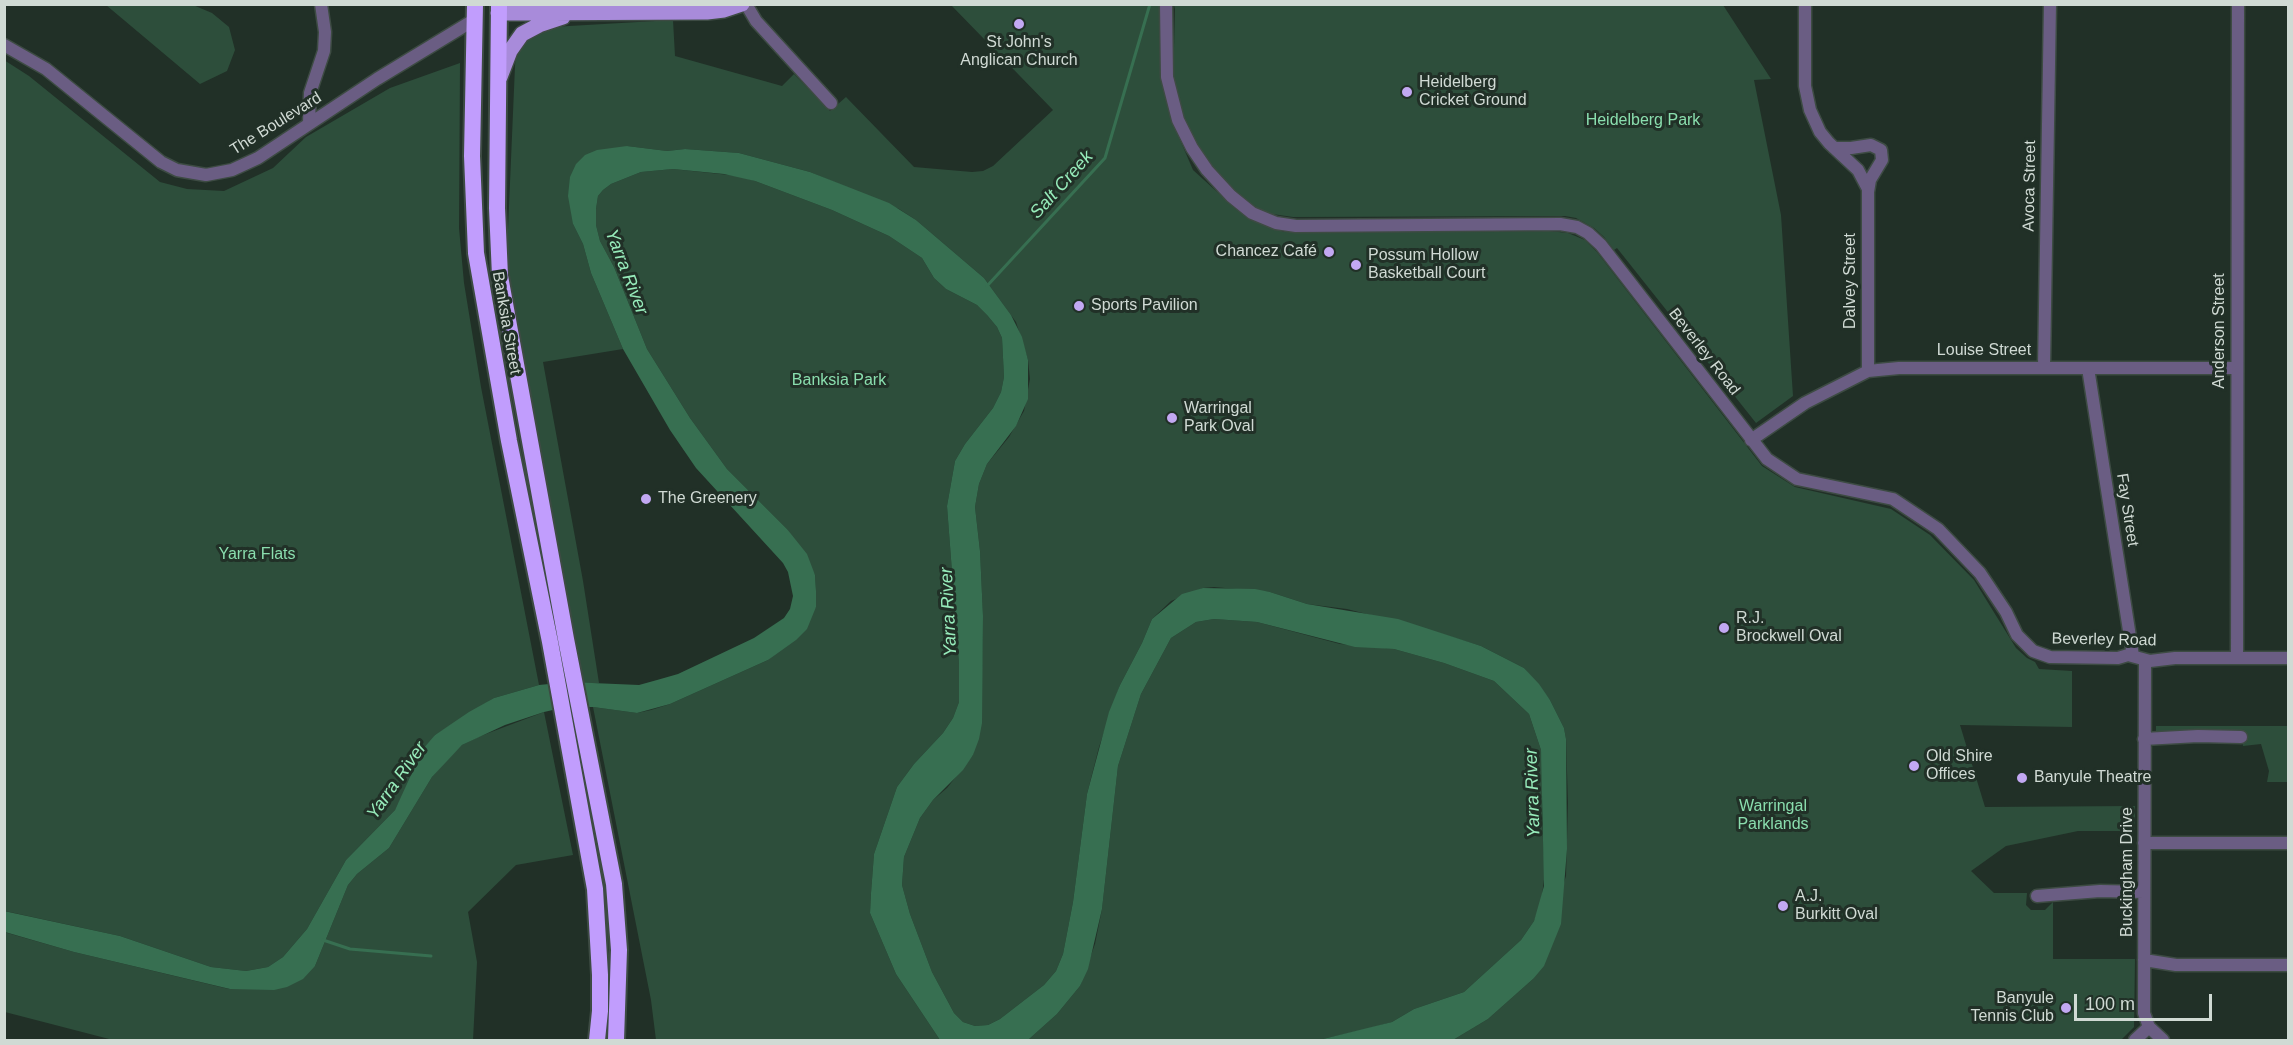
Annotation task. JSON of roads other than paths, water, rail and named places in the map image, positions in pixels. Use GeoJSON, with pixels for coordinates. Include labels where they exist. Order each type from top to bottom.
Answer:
{"type":"FeatureCollection","features":[{"type":"Feature","properties":{"kind":"highway"},"geometry":{"type":"LineString","coordinates":[[475,12],[498,9]]}},
{"type":"Feature","properties":{"kind":"highway","name":"Banksia Street"},"geometry":{"type":"LineString","coordinates":[[498,9],[496,216],[500,276],[558,641]]}},
{"type":"Feature","properties":{"kind":"highway","name":"Banksia Street"},"geometry":{"type":"LineString","coordinates":[[475,12],[472,165],[477,260],[509,441],[558,641]]}},
{"type":"Feature","properties":{"kind":"highway"},"geometry":{"type":"LineString","coordinates":[[558,641],[579,754],[595,889],[600,975],[597,1041]]}},
{"type":"Feature","properties":{"kind":"highway"},"geometry":{"type":"LineString","coordinates":[[579,754],[614,884],[619,950],[616,1041]]}},
{"type":"Feature","properties":{"kind":"main road"},"geometry":{"type":"LineString","coordinates":[[498,9],[526,8],[580,12],[663,8],[713,11],[744,4]]}},
{"type":"Feature","properties":{"kind":"main road"},"geometry":{"type":"LineString","coordinates":[[498,82],[510,51],[522,34],[539,25],[580,12]]}},
{"type":"Feature","properties":{"kind":"street"},"geometry":{"type":"LineString","coordinates":[[309,123],[310,93],[324,51],[325,32],[321,4]]}},
{"type":"Feature","properties":{"kind":"street"},"geometry":{"type":"LineString","coordinates":[[744,4],[756,21],[831,103]]}},
{"type":"Feature","properties":{"kind":"street","name":"Beverley Road"},"geometry":{"type":"LineString","coordinates":[[1166,4],[1167,76],[1172,103],[1182,129],[1207,170],[1245,209],[1268,221],[1296,226],[1560,224],[1577,227],[1601,245],[1767,459],[1797,479],[1893,499],[1938,529],[1980,573],[2006,612],[2017,635],[2033,651],[2050,657],[2289,658]]}},
{"type":"Feature","properties":{"kind":"street","name":"Dalvey Street"},"geometry":{"type":"LineString","coordinates":[[1805,4],[1806,96],[1818,128],[1834,148],[1858,170],[1868,192]]}},
{"type":"Feature","properties":{"kind":"street","name":"Avoca Street"},"geometry":{"type":"LineString","coordinates":[[2044,367],[2050,4]]}},
{"type":"Feature","properties":{"kind":"street","name":"Anderson Street"},"geometry":{"type":"LineString","coordinates":[[2237,658],[2238,4]]}},
{"type":"Feature","properties":{"kind":"street","name":"The Boulevard"},"geometry":{"type":"LineString","coordinates":[[4,45],[46,69],[148,154],[177,170],[206,175],[232,170],[258,158],[475,12]]}},
{"type":"Feature","properties":{"kind":"street"},"geometry":{"type":"LineString","coordinates":[[310,93],[315,106],[327,112]]}},
{"type":"Feature","properties":{"kind":"street","name":"Dalvey Street"},"geometry":{"type":"LineString","coordinates":[[1834,148],[1871,145],[1881,150],[1882,160],[1870,180],[1868,192],[1868,371]]}},
{"type":"Feature","properties":{"kind":"street","name":"Louise Street"},"geometry":{"type":"LineString","coordinates":[[1751,440],[1805,403],[1868,371],[1899,368],[2236,368]]}},
{"type":"Feature","properties":{"kind":"street","name":"Fay Street"},"geometry":{"type":"LineString","coordinates":[[2088,369],[2139,658]]}},
{"type":"Feature","properties":{"kind":"street","name":"Buckingham Drive"},"geometry":{"type":"LineString","coordinates":[[2139,658],[2144,739],[2144,1013],[2149,1026]]}},
{"type":"Feature","properties":{"kind":"street"},"geometry":{"type":"LineString","coordinates":[[2144,739],[2198,736],[2241,737]]}},
{"type":"Feature","properties":{"kind":"street"},"geometry":{"type":"LineString","coordinates":[[2144,843],[2289,843]]}},
{"type":"Feature","properties":{"kind":"street"},"geometry":{"type":"LineString","coordinates":[[2037,896],[2100,891],[2144,892]]}},
{"type":"Feature","properties":{"kind":"street"},"geometry":{"type":"LineString","coordinates":[[2144,965],[2289,965]]}},
{"type":"Feature","properties":{"kind":"street"},"geometry":{"type":"LineString","coordinates":[[2135,1041],[2149,1026],[2163,1041]]}},
{"type":"Feature","properties":{"kind":"waterway","name":"Salt Creek"},"geometry":{"type":"LineString","coordinates":[[987,286],[1105,158],[1150,4]]}},
{"type":"Feature","properties":{"kind":"waterway"},"geometry":{"type":"LineString","coordinates":[[323,940],[350,949],[431,956]]}},
{"type":"Feature","properties":{"kind":"place","name":"St John's Anglican Church"},"geometry":{"type":"Point","coordinates":[1019,24]}},
{"type":"Feature","properties":{"kind":"place","name":"Heidelberg Cricket Ground"},"geometry":{"type":"Point","coordinates":[1407,92]}},
{"type":"Feature","properties":{"kind":"place","name":"Chancez Café"},"geometry":{"type":"Point","coordinates":[1329,252]}},
{"type":"Feature","properties":{"kind":"place","name":"Possum Hollow Basketball Court"},"geometry":{"type":"Point","coordinates":[1356,265]}},
{"type":"Feature","properties":{"kind":"place","name":"Sports Pavilion"},"geometry":{"type":"Point","coordinates":[1079,306]}},
{"type":"Feature","properties":{"kind":"place","name":"Warringal Park Oval"},"geometry":{"type":"Point","coordinates":[1172,418]}},
{"type":"Feature","properties":{"kind":"place","name":"The Greenery"},"geometry":{"type":"Point","coordinates":[646,499]}},
{"type":"Feature","properties":{"kind":"place","name":"R.J. Brockwell Oval"},"geometry":{"type":"Point","coordinates":[1724,628]}},
{"type":"Feature","properties":{"kind":"place","name":"Old Shire Offices"},"geometry":{"type":"Point","coordinates":[1914,766]}},
{"type":"Feature","properties":{"kind":"place","name":"Banyule Theatre"},"geometry":{"type":"Point","coordinates":[2022,778]}},
{"type":"Feature","properties":{"kind":"place","name":"A.J. Burkitt Oval"},"geometry":{"type":"Point","coordinates":[1783,906]}},
{"type":"Feature","properties":{"kind":"place","name":"Banyule Tennis Club"},"geometry":{"type":"Point","coordinates":[2066,1008]}},
{"type":"Feature","properties":{"kind":"park label","name":"Heidelberg Park"},"geometry":{"type":"Point","coordinates":[1643,121]}},
{"type":"Feature","properties":{"kind":"park label","name":"Banksia Park"},"geometry":{"type":"Point","coordinates":[839,381]}},
{"type":"Feature","properties":{"kind":"park label","name":"Yarra Flats"},"geometry":{"type":"Point","coordinates":[257,555]}},
{"type":"Feature","properties":{"kind":"park label","name":"Warringal Parklands"},"geometry":{"type":"Point","coordinates":[1773,816]}},
{"type":"Feature","properties":{"kind":"water label","name":"Yarra River"},"geometry":{"type":"Point","coordinates":[626,272]}},
{"type":"Feature","properties":{"kind":"water label","name":"Yarra River"},"geometry":{"type":"Point","coordinates":[949,612]}},
{"type":"Feature","properties":{"kind":"water label","name":"Yarra River"},"geometry":{"type":"Point","coordinates":[397,781]}},
{"type":"Feature","properties":{"kind":"water label","name":"Yarra River"},"geometry":{"type":"Point","coordinates":[1533,793]}}]}
